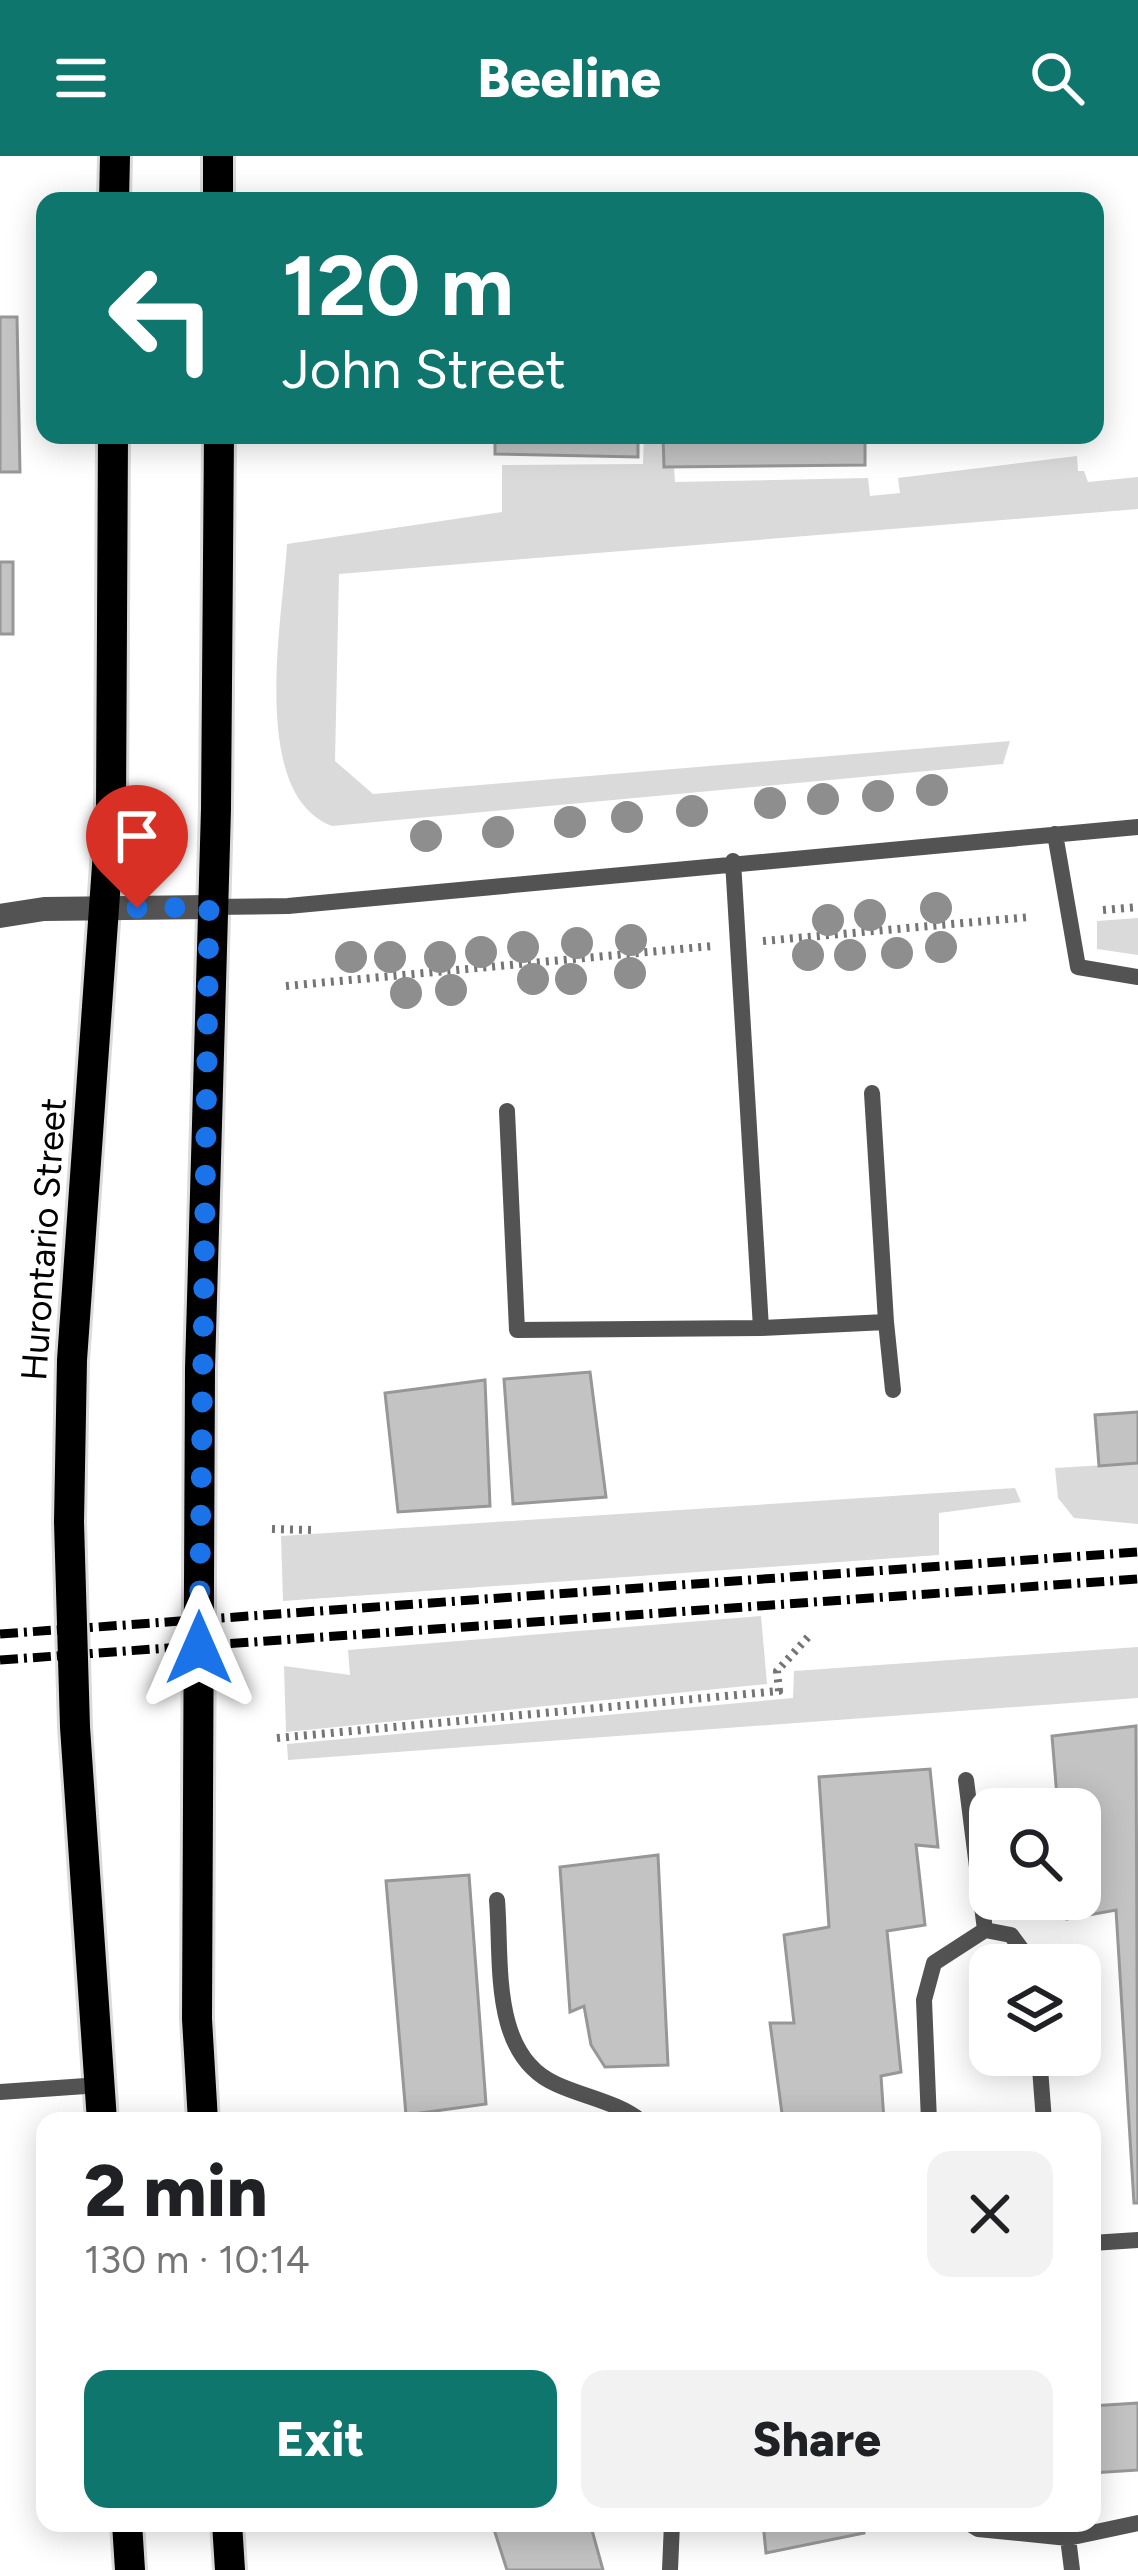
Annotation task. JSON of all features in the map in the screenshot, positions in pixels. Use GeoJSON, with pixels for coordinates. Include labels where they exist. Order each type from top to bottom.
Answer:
{"type":"FeatureCollection","features":[{"type":"Feature","properties":{"kind":"main road"},"geometry":{"type":"LineString","coordinates":[[114,192],[115,156]]}},
{"type":"Feature","properties":{"kind":"main road"},"geometry":{"type":"LineString","coordinates":[[218,156],[218,192]]}},
{"type":"Feature","properties":{"kind":"main road","name":"Hurontario Street"},"geometry":{"type":"LineString","coordinates":[[102,2112],[75,1726],[68,1522],[72,1360],[111,809],[113,444]]}},
{"type":"Feature","properties":{"kind":"main road"},"geometry":{"type":"LineString","coordinates":[[202,2112],[197,2019],[200,1369],[209,907],[216,809],[219,444]]}},
{"type":"Feature","properties":{"kind":"main road"},"geometry":{"type":"LineString","coordinates":[[128,2532],[130,2570]]}},
{"type":"Feature","properties":{"kind":"main road"},"geometry":{"type":"LineString","coordinates":[[228,2532],[230,2570]]}},
{"type":"Feature","properties":{"kind":"street"},"geometry":{"type":"LineString","coordinates":[[0,916],[209,907]]}},
{"type":"Feature","properties":{"kind":"lane"},"geometry":{"type":"LineString","coordinates":[[209,907],[288,906],[733,861],[1138,827]]}},
{"type":"Feature","properties":{"kind":"lane"},"geometry":{"type":"LineString","coordinates":[[1054,834],[1078,967],[1138,977]]}},
{"type":"Feature","properties":{"kind":"lane"},"geometry":{"type":"LineString","coordinates":[[733,861],[760,1328]]}},
{"type":"Feature","properties":{"kind":"lane"},"geometry":{"type":"LineString","coordinates":[[872,1093],[893,1390]]}},
{"type":"Feature","properties":{"kind":"lane"},"geometry":{"type":"LineString","coordinates":[[507,1111],[517,1330],[886,1322]]}},
{"type":"Feature","properties":{"kind":"lane"},"geometry":{"type":"LineString","coordinates":[[966,1780],[985,1930]]}},
{"type":"Feature","properties":{"kind":"lane"},"geometry":{"type":"LineString","coordinates":[[496,1900],[507,2021],[517,2055],[532,2073],[621,2112]]}},
{"type":"Feature","properties":{"kind":"lane"},"geometry":{"type":"LineString","coordinates":[[929,2112],[925,2000],[934,1963],[985,1930],[1011,1935],[1018,1944]]}},
{"type":"Feature","properties":{"kind":"lane"},"geometry":{"type":"LineString","coordinates":[[1041,2076],[1043,2112]]}},
{"type":"Feature","properties":{"kind":"lane"},"geometry":{"type":"LineString","coordinates":[[0,2092],[100,2085]]}},
{"type":"Feature","properties":{"kind":"lane"},"geometry":{"type":"LineString","coordinates":[[1101,2242],[1138,2240]]}},
{"type":"Feature","properties":{"kind":"lane"},"geometry":{"type":"LineString","coordinates":[[1101,2531],[1138,2523]]}},
{"type":"Feature","properties":{"kind":"lane"},"geometry":{"type":"LineString","coordinates":[[670,2570],[672,2532]]}},
{"type":"Feature","properties":{"kind":"lane"},"geometry":{"type":"LineString","coordinates":[[1008,2532],[1067,2538],[1095,2532]]}},
{"type":"Feature","properties":{"kind":"lane"},"geometry":{"type":"LineString","coordinates":[[1067,2538],[1072,2570]]}},
{"type":"Feature","properties":{"kind":"path"},"geometry":{"type":"LineString","coordinates":[[1103,910],[1138,907]]}},
{"type":"Feature","properties":{"kind":"path"},"geometry":{"type":"LineString","coordinates":[[778,940],[1030,917]]}},
{"type":"Feature","properties":{"kind":"path"},"geometry":{"type":"LineString","coordinates":[[286,986],[688,948]]}},
{"type":"Feature","properties":{"kind":"path"},"geometry":{"type":"LineString","coordinates":[[272,1529],[314,1530]]}},
{"type":"Feature","properties":{"kind":"path"},"geometry":{"type":"LineString","coordinates":[[277,1738],[779,1690],[777,1671],[810,1635]]}},
{"type":"Feature","properties":{"kind":"shaded area"},"geometry":{"type":"Polygon","coordinates":[[[644,444],[673,444],[675,482],[868,478],[870,496],[900,493],[898,478],[1077,456],[1078,471],[1084,471],[1088,482],[1138,477],[1138,509],[339,574],[335,761],[373,794],[1010,741],[1003,764],[332,826],[306,808],[289,779],[276,701],[287,544],[502,512],[502,465],[643,464],[644,444]]]}},
{"type":"Feature","properties":{"kind":"shaded area"},"geometry":{"type":"Polygon","coordinates":[[[1138,918],[1138,955],[1097,949],[1097,921],[1138,918]]]}},
{"type":"Feature","properties":{"kind":"shaded area"},"geometry":{"type":"Polygon","coordinates":[[[1138,1463],[1138,1524],[1074,1518],[1058,1498],[1055,1468],[1138,1463]]]}},
{"type":"Feature","properties":{"kind":"shaded area"},"geometry":{"type":"Polygon","coordinates":[[[1015,1488],[1021,1502],[939,1513],[939,1555],[283,1601],[281,1536],[1015,1488]]]}},
{"type":"Feature","properties":{"kind":"shaded area"},"geometry":{"type":"Polygon","coordinates":[[[761,1616],[767,1684],[286,1732],[284,1666],[350,1675],[348,1650],[761,1616]]]}},
{"type":"Feature","properties":{"kind":"shaded area"},"geometry":{"type":"Polygon","coordinates":[[[1138,1647],[1138,1698],[288,1760],[287,1744],[793,1698],[794,1671],[1138,1647]]]}},
{"type":"Feature","properties":{"kind":"building"},"geometry":{"type":"Polygon","coordinates":[[[0,317],[17,317],[20,472],[0,472],[0,317]]]}},
{"type":"Feature","properties":{"kind":"building"},"geometry":{"type":"Polygon","coordinates":[[[495,444],[638,444],[638,457],[495,454],[495,444]]]}},
{"type":"Feature","properties":{"kind":"building"},"geometry":{"type":"Polygon","coordinates":[[[663,444],[865,444],[865,465],[664,467],[663,444]]]}},
{"type":"Feature","properties":{"kind":"building"},"geometry":{"type":"Polygon","coordinates":[[[0,562],[13,562],[13,634],[0,634],[0,562]]]}},
{"type":"Feature","properties":{"kind":"building"},"geometry":{"type":"Polygon","coordinates":[[[590,1372],[606,1497],[513,1504],[504,1379],[590,1372]]]}},
{"type":"Feature","properties":{"kind":"building"},"geometry":{"type":"Polygon","coordinates":[[[485,1380],[490,1506],[398,1512],[385,1393],[485,1380]]]}},
{"type":"Feature","properties":{"kind":"building"},"geometry":{"type":"Polygon","coordinates":[[[1138,1412],[1138,1463],[1099,1466],[1095,1415],[1138,1412]]]}},
{"type":"Feature","properties":{"kind":"building"},"geometry":{"type":"Polygon","coordinates":[[[1136,1726],[1138,2203],[1134,2203],[1116,1910],[1101,1913],[1101,1788],[1056,1788],[1052,1736],[1136,1726]]]}},
{"type":"Feature","properties":{"kind":"building"},"geometry":{"type":"Polygon","coordinates":[[[930,1769],[938,1847],[916,1845],[925,1925],[887,1931],[901,2072],[881,2076],[883,2112],[782,2112],[770,2023],[794,2023],[784,1935],[829,1927],[819,1777],[930,1769]]]}},
{"type":"Feature","properties":{"kind":"building"},"geometry":{"type":"Polygon","coordinates":[[[658,1855],[668,2065],[605,2067],[591,2045],[584,2006],[570,2012],[560,1867],[658,1855]]]}},
{"type":"Feature","properties":{"kind":"building"},"geometry":{"type":"Polygon","coordinates":[[[469,1875],[486,2104],[406,2112],[386,1881],[469,1875]]]}},
{"type":"Feature","properties":{"kind":"building"},"geometry":{"type":"Polygon","coordinates":[[[1138,2403],[1138,2470],[1101,2472],[1101,2405],[1138,2403]]]}},
{"type":"Feature","properties":{"kind":"building"},"geometry":{"type":"Polygon","coordinates":[[[495,2532],[592,2532],[603,2570],[507,2570],[495,2532]]]}},
{"type":"Feature","properties":{"kind":"building"},"geometry":{"type":"Polygon","coordinates":[[[764,2532],[864,2532],[864,2533],[766,2553],[764,2532]]]}},
{"type":"Feature","properties":{"kind":"railway"},"geometry":{"type":"LineString","coordinates":[[0,1634],[1138,1552]]}},
{"type":"Feature","properties":{"kind":"railway"},"geometry":{"type":"LineString","coordinates":[[0,1660],[1138,1579]]}},
{"type":"Feature","properties":{"kind":"route"},"geometry":{"type":"LineString","coordinates":[[137,908],[209,907],[199,1648]]}}]}
